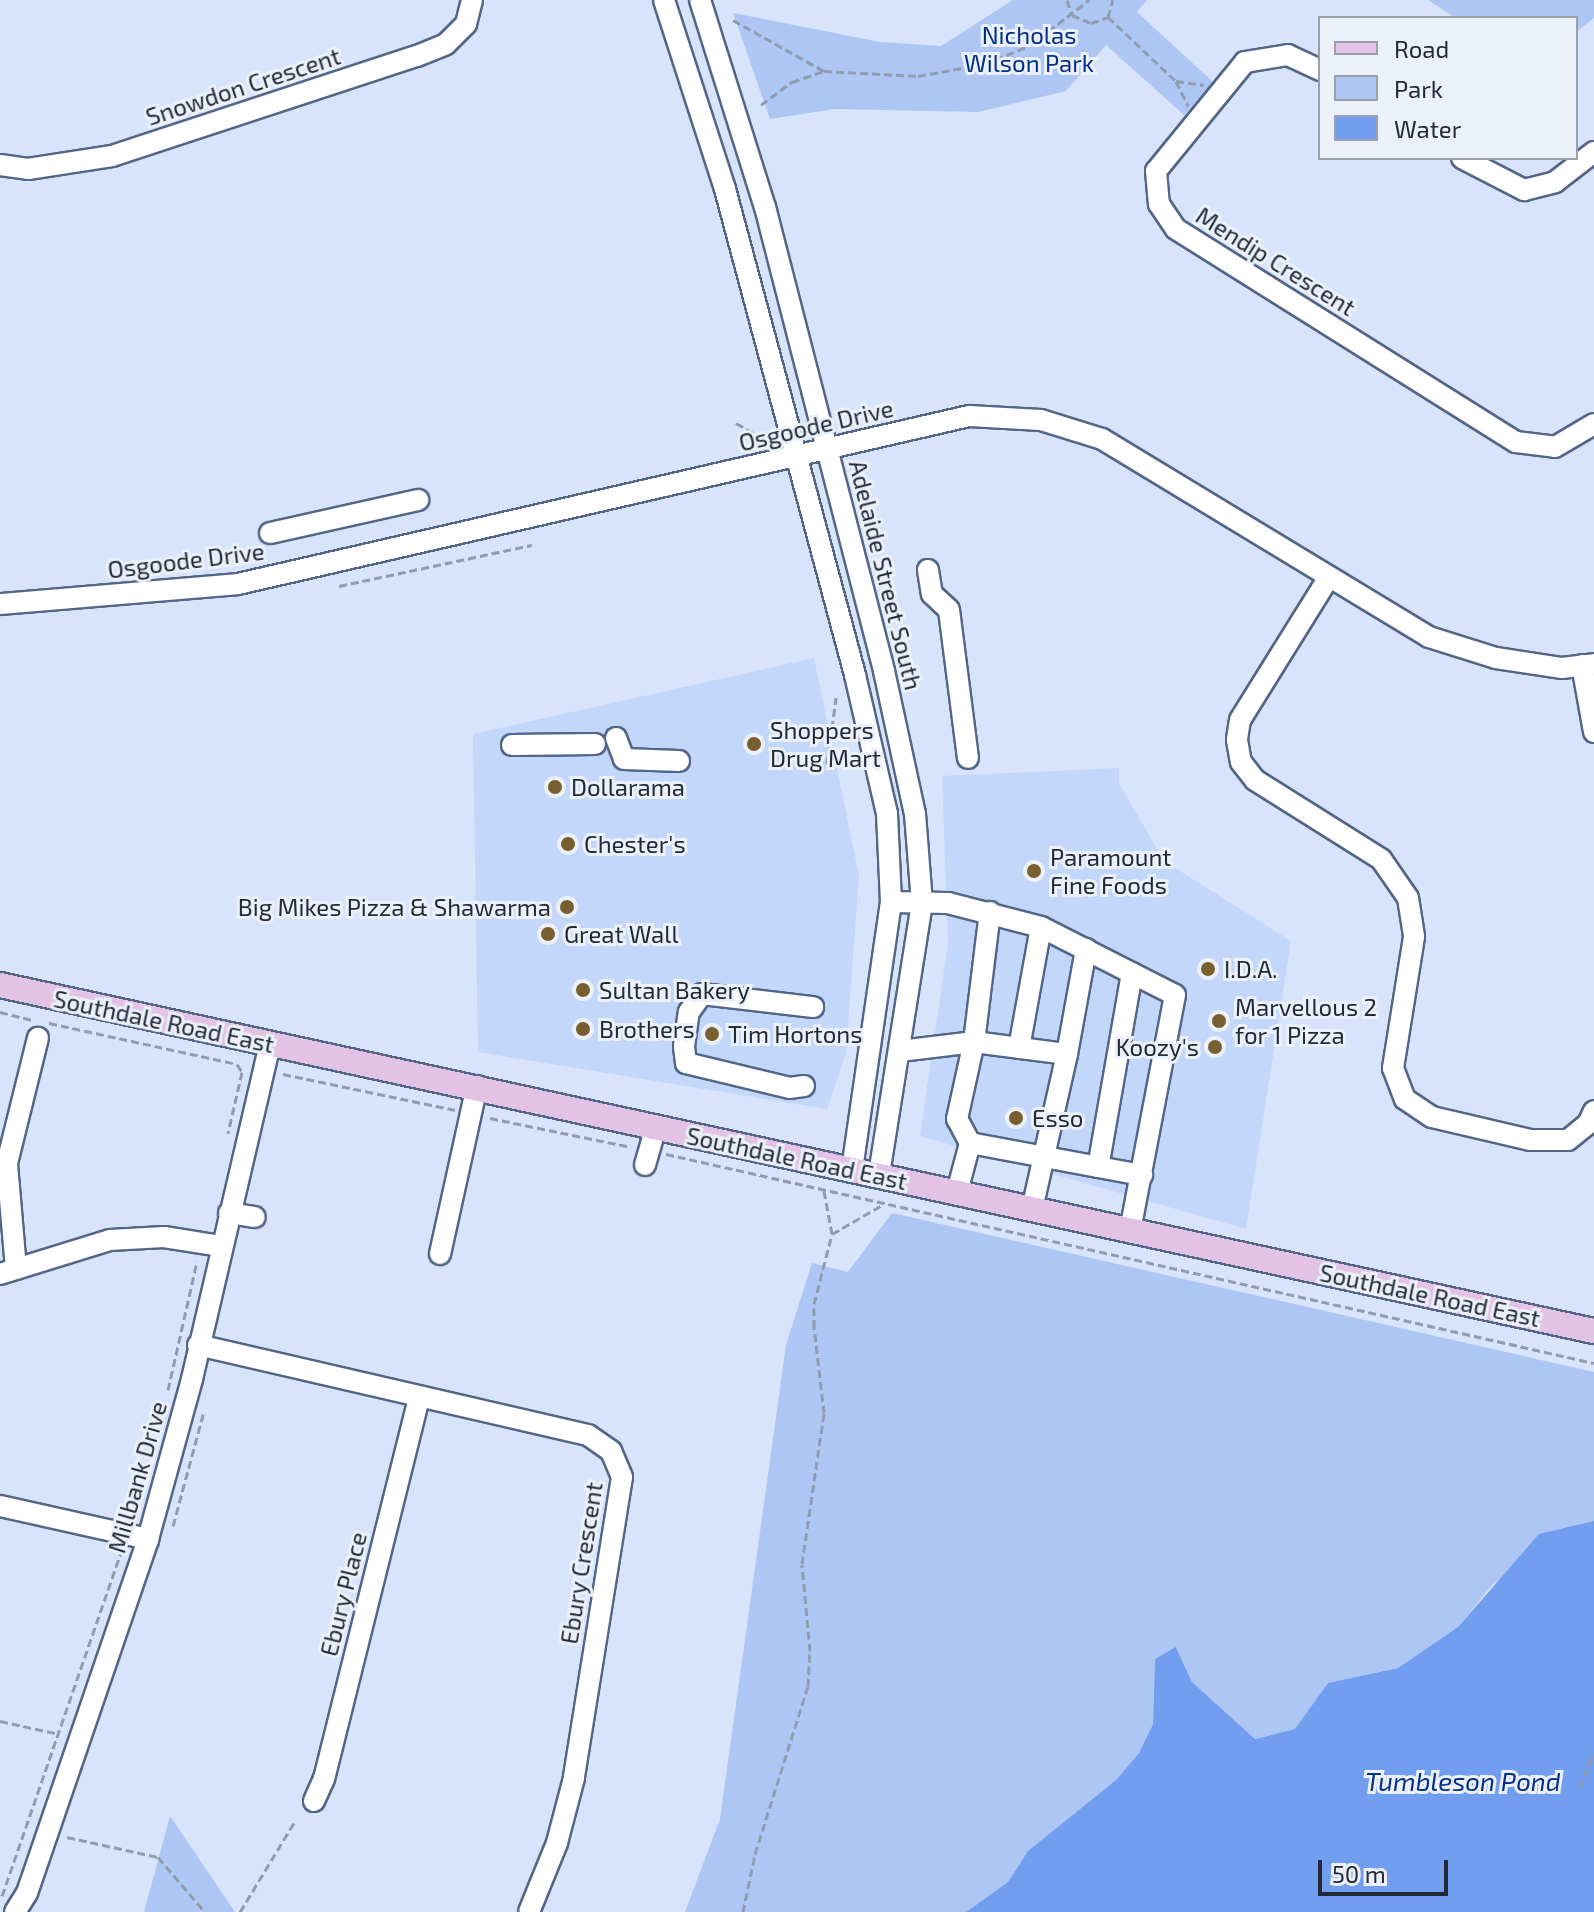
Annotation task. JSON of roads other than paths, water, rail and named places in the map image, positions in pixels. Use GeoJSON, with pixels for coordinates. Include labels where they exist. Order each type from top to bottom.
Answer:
{"type":"FeatureCollection","features":[{"type":"Feature","properties":{"kind":"main road","name":"Southdale Road East"},"geometry":{"type":"LineString","coordinates":[[0,985],[477,1086],[650,1148],[879,1175],[1594,1331]]}},
{"type":"Feature","properties":{"kind":"street","name":"Snowdon Crescent"},"geometry":{"type":"LineString","coordinates":[[0,165],[28,169],[112,156],[417,56],[446,44],[466,24],[472,0]]}},
{"type":"Feature","properties":{"kind":"street"},"geometry":{"type":"LineString","coordinates":[[664,0],[725,189],[887,814],[891,902],[852,1170]]}},
{"type":"Feature","properties":{"kind":"street","name":"Adelaide Street South"},"geometry":{"type":"LineString","coordinates":[[700,0],[765,207],[912,800],[922,903],[879,1175]]}},
{"type":"Feature","properties":{"kind":"street","name":"Mendip Crescent"},"geometry":{"type":"LineString","coordinates":[[1318,69],[1288,55],[1245,62],[1156,171],[1159,204],[1176,229],[1516,442],[1555,447],[1594,424]]}},
{"type":"Feature","properties":{"kind":"street"},"geometry":{"type":"LineString","coordinates":[[1466,160],[1524,190],[1555,182],[1594,152]]}},
{"type":"Feature","properties":{"kind":"street","name":"Osgoode Drive"},"geometry":{"type":"LineString","coordinates":[[0,604],[238,584],[969,416],[1041,420],[1102,439],[1429,637],[1496,658],[1588,665]]}},
{"type":"Feature","properties":{"kind":"street"},"geometry":{"type":"LineString","coordinates":[[270,533],[418,500]]}},
{"type":"Feature","properties":{"kind":"street"},"geometry":{"type":"LineString","coordinates":[[928,570],[932,594],[949,610],[968,758]]}},
{"type":"Feature","properties":{"kind":"street"},"geometry":{"type":"LineString","coordinates":[[1329,577],[1240,720],[1237,740],[1241,762],[1255,780],[1381,859],[1408,898],[1414,937],[1393,1068],[1405,1099],[1432,1117],[1530,1140],[1568,1140],[1588,1124],[1594,1111]]}},
{"type":"Feature","properties":{"kind":"street"},"geometry":{"type":"LineString","coordinates":[[1588,665],[1594,732]]}},
{"type":"Feature","properties":{"kind":"street"},"geometry":{"type":"LineString","coordinates":[[616,738],[624,759],[679,761]]}},
{"type":"Feature","properties":{"kind":"street"},"geometry":{"type":"LineString","coordinates":[[512,745],[595,744]]}},
{"type":"Feature","properties":{"kind":"street"},"geometry":{"type":"LineString","coordinates":[[891,902],[990,912],[1041,927],[1175,995],[1130,1230]]}},
{"type":"Feature","properties":{"kind":"street"},"geometry":{"type":"LineString","coordinates":[[957,1192],[970,1143],[957,1119],[974,1042],[990,912]]}},
{"type":"Feature","properties":{"kind":"street"},"geometry":{"type":"LineString","coordinates":[[1019,1048],[1041,927]]}},
{"type":"Feature","properties":{"kind":"street"},"geometry":{"type":"LineString","coordinates":[[1032,1209],[1067,1054],[1086,949]]}},
{"type":"Feature","properties":{"kind":"street"},"geometry":{"type":"LineString","coordinates":[[1098,1167],[1132,973]]}},
{"type":"Feature","properties":{"kind":"street"},"geometry":{"type":"LineString","coordinates":[[804,1086],[790,1088],[686,1063],[684,1046],[689,1012],[702,994],[813,1007]]}},
{"type":"Feature","properties":{"kind":"street"},"geometry":{"type":"LineString","coordinates":[[38,1038],[7,1163],[8,1272],[110,1240],[164,1237],[221,1246]]}},
{"type":"Feature","properties":{"kind":"street"},"geometry":{"type":"LineString","coordinates":[[900,1051],[974,1042],[1067,1054]]}},
{"type":"Feature","properties":{"kind":"street","name":"Millbank Drive"},"geometry":{"type":"LineString","coordinates":[[15,1912],[27,1893],[148,1539],[270,1044]]}},
{"type":"Feature","properties":{"kind":"street"},"geometry":{"type":"LineString","coordinates":[[440,1254],[477,1086]]}},
{"type":"Feature","properties":{"kind":"street"},"geometry":{"type":"LineString","coordinates":[[970,1143],[1142,1175]]}},
{"type":"Feature","properties":{"kind":"street"},"geometry":{"type":"LineString","coordinates":[[229,1213],[255,1217]]}},
{"type":"Feature","properties":{"kind":"street","name":"Ebury Crescent"},"geometry":{"type":"LineString","coordinates":[[198,1345],[588,1435],[611,1451],[622,1477],[568,1810],[529,1912]]}},
{"type":"Feature","properties":{"kind":"street","name":"Ebury Place"},"geometry":{"type":"LineString","coordinates":[[314,1801],[324,1779],[419,1398]]}},
{"type":"Feature","properties":{"kind":"street"},"geometry":{"type":"LineString","coordinates":[[0,1506],[148,1539]]}},
{"type":"Feature","properties":{"kind":"water","name":"Tumbleson Pond"},"geometry":{"type":"Polygon","coordinates":[[[1594,1521],[1594,1912],[966,1912],[1008,1882],[1028,1851],[1116,1780],[1139,1753],[1153,1724],[1155,1659],[1176,1647],[1192,1682],[1255,1739],[1295,1729],[1328,1683],[1398,1668],[1458,1627],[1539,1534],[1594,1521]]]}},
{"type":"Feature","properties":{"kind":"place","name":"Shoppers Drug Mart"},"geometry":{"type":"Point","coordinates":[754,744]}},
{"type":"Feature","properties":{"kind":"place","name":"Dollarama"},"geometry":{"type":"Point","coordinates":[555,787]}},
{"type":"Feature","properties":{"kind":"place","name":"Chester's"},"geometry":{"type":"Point","coordinates":[568,844]}},
{"type":"Feature","properties":{"kind":"place","name":"Paramount Fine Foods"},"geometry":{"type":"Point","coordinates":[1034,871]}},
{"type":"Feature","properties":{"kind":"place","name":"Big Mikes Pizza & Shawarma"},"geometry":{"type":"Point","coordinates":[567,907]}},
{"type":"Feature","properties":{"kind":"place","name":"Great Wall"},"geometry":{"type":"Point","coordinates":[548,934]}},
{"type":"Feature","properties":{"kind":"place","name":"I.D.A."},"geometry":{"type":"Point","coordinates":[1208,969]}},
{"type":"Feature","properties":{"kind":"place","name":"Sultan Bakery"},"geometry":{"type":"Point","coordinates":[583,990]}},
{"type":"Feature","properties":{"kind":"place","name":"Marvellous 2 for 1 Pizza"},"geometry":{"type":"Point","coordinates":[1219,1021]}},
{"type":"Feature","properties":{"kind":"place","name":"Brothers"},"geometry":{"type":"Point","coordinates":[583,1029]}},
{"type":"Feature","properties":{"kind":"place","name":"Tim Hortons"},"geometry":{"type":"Point","coordinates":[712,1034]}},
{"type":"Feature","properties":{"kind":"place","name":"Koozy's"},"geometry":{"type":"Point","coordinates":[1215,1047]}},
{"type":"Feature","properties":{"kind":"place","name":"Esso"},"geometry":{"type":"Point","coordinates":[1016,1118]}},
{"type":"Feature","properties":{"kind":"park label","name":"Nicholas Wilson Park"},"geometry":{"type":"Point","coordinates":[1029,49]}}]}
